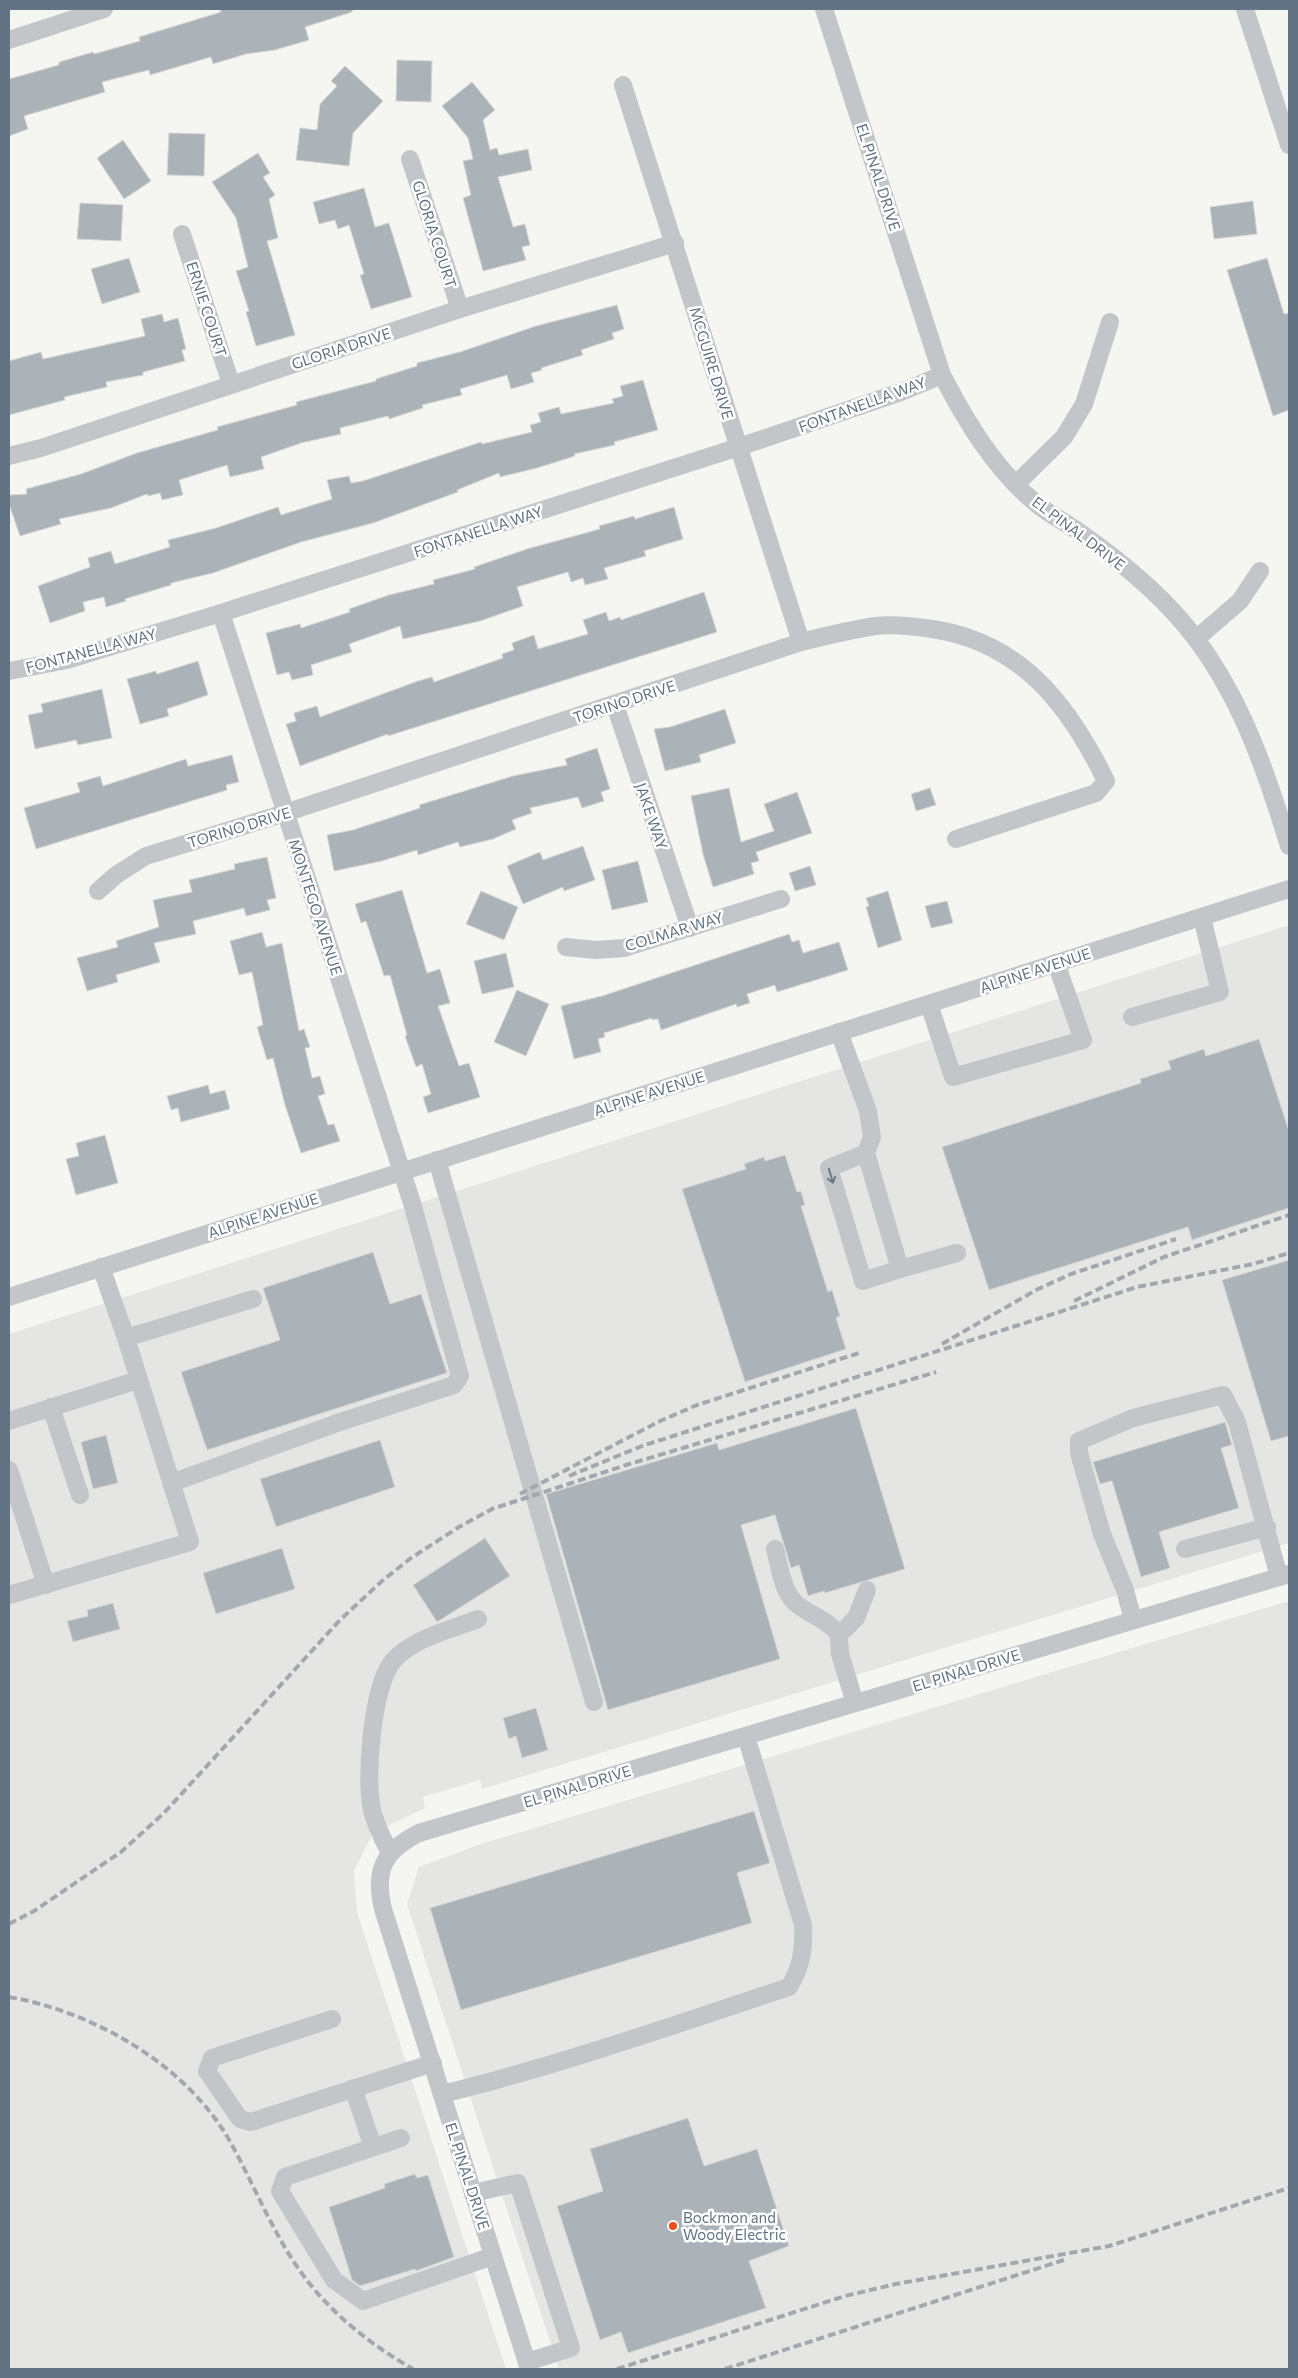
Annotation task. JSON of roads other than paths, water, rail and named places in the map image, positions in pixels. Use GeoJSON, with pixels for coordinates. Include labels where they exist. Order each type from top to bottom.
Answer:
{"type":"FeatureCollection","features":[{"type":"Feature","properties":{"kind":"street"},"geometry":{"type":"LineString","coordinates":[[9,40],[104,9]]}},
{"type":"Feature","properties":{"kind":"street","name":"EL PINAL DRIVE"},"geometry":{"type":"LineString","coordinates":[[824,9],[942,375],[980,441],[1016,484],[1038,504],[1126,567],[1196,638],[1222,678],[1250,733],[1271,786],[1289,846]]}},
{"type":"Feature","properties":{"kind":"street"},"geometry":{"type":"LineString","coordinates":[[1244,9],[1289,145]]}},
{"type":"Feature","properties":{"kind":"street","name":"MCGUIRE DRIVE"},"geometry":{"type":"LineString","coordinates":[[622,85],[801,642]]}},
{"type":"Feature","properties":{"kind":"street","name":"GLORIA COURT"},"geometry":{"type":"LineString","coordinates":[[410,159],[460,309]]}},
{"type":"Feature","properties":{"kind":"street","name":"ERNIE COURT"},"geometry":{"type":"LineString","coordinates":[[182,234],[231,384]]}},
{"type":"Feature","properties":{"kind":"street","name":"GLORIA DRIVE"},"geometry":{"type":"LineString","coordinates":[[9,456],[41,448],[460,309],[674,243]]}},
{"type":"Feature","properties":{"kind":"street"},"geometry":{"type":"LineString","coordinates":[[1016,484],[1064,437],[1084,404],[1110,322]]}},
{"type":"Feature","properties":{"kind":"street","name":"FONTANELLA WAY"},"geometry":{"type":"LineString","coordinates":[[9,671],[67,660],[221,613],[739,447],[901,392],[942,375]]}},
{"type":"Feature","properties":{"kind":"street"},"geometry":{"type":"LineString","coordinates":[[1196,638],[1240,601],[1260,571]]}},
{"type":"Feature","properties":{"kind":"street","name":"MONTEGO AVENUE"},"geometry":{"type":"LineString","coordinates":[[171,1483],[340,1422],[454,1385],[460,1376],[402,1171],[221,613]]}},
{"type":"Feature","properties":{"kind":"street","name":"TORINO DRIVE"},"geometry":{"type":"LineString","coordinates":[[98,891],[116,875],[146,856],[285,813],[801,642],[876,626],[908,625],[951,632],[987,644],[1014,659],[1044,686],[1070,716],[1106,781],[1096,793],[956,839]]}},
{"type":"Feature","properties":{"kind":"street","name":"JAKE WAY"},"geometry":{"type":"LineString","coordinates":[[614,705],[690,928]]}},
{"type":"Feature","properties":{"kind":"street","name":"ALPINE AVENUE"},"geometry":{"type":"LineString","coordinates":[[9,1297],[1289,890]]}},
{"type":"Feature","properties":{"kind":"street","name":"COLMAR WAY"},"geometry":{"type":"LineString","coordinates":[[566,947],[596,950],[624,948],[781,899]]}},
{"type":"Feature","properties":{"kind":"street"},"geometry":{"type":"LineString","coordinates":[[1132,1017],[1220,992],[1202,917]]}},
{"type":"Feature","properties":{"kind":"street"},"geometry":{"type":"LineString","coordinates":[[929,1004],[953,1077],[1083,1040],[1056,964]]}},
{"type":"Feature","properties":{"kind":"street"},"geometry":{"type":"LineString","coordinates":[[839,1032],[868,1111],[872,1137],[866,1153],[900,1269]]}},
{"type":"Feature","properties":{"kind":"street"},"geometry":{"type":"LineString","coordinates":[[866,1153],[829,1168],[864,1281],[957,1252]]}},
{"type":"Feature","properties":{"kind":"street"},"geometry":{"type":"LineString","coordinates":[[437,1160],[594,1702]]}},
{"type":"Feature","properties":{"kind":"street"},"geometry":{"type":"LineString","coordinates":[[9,1595],[190,1542],[126,1338],[101,1267]]}},
{"type":"Feature","properties":{"kind":"street"},"geometry":{"type":"LineString","coordinates":[[126,1338],[253,1298]]}},
{"type":"Feature","properties":{"kind":"street"},"geometry":{"type":"LineString","coordinates":[[9,1420],[138,1380]]}},
{"type":"Feature","properties":{"kind":"street"},"geometry":{"type":"LineString","coordinates":[[1133,1620],[1125,1590],[1102,1534],[1079,1453],[1079,1441],[1133,1418],[1223,1395],[1237,1422],[1267,1527],[1284,1575]]}},
{"type":"Feature","properties":{"kind":"street"},"geometry":{"type":"LineString","coordinates":[[51,1407],[80,1495]]}},
{"type":"Feature","properties":{"kind":"street"},"geometry":{"type":"LineString","coordinates":[[9,1470],[46,1584]]}},
{"type":"Feature","properties":{"kind":"street"},"geometry":{"type":"LineString","coordinates":[[1185,1549],[1267,1527]]}},
{"type":"Feature","properties":{"kind":"street"},"geometry":{"type":"LineString","coordinates":[[775,1549],[786,1589],[797,1605],[832,1625],[839,1635],[840,1654],[856,1703]]}},
{"type":"Feature","properties":{"kind":"street","name":"EL PINAL DRIVE"},"geometry":{"type":"LineString","coordinates":[[528,2366],[379,1893],[378,1883],[383,1866],[390,1853],[402,1842],[419,1833],[1284,1575]]}},
{"type":"Feature","properties":{"kind":"street"},"geometry":{"type":"LineString","coordinates":[[839,1635],[856,1618],[867,1590]]}},
{"type":"Feature","properties":{"kind":"street"},"geometry":{"type":"LineString","coordinates":[[390,1853],[373,1814],[370,1798],[370,1766],[381,1682],[392,1662],[412,1645],[478,1619]]}},
{"type":"Feature","properties":{"kind":"street"},"geometry":{"type":"LineString","coordinates":[[442,2094],[578,2057],[789,1986],[797,1974],[804,1947],[803,1925],[746,1736]]}},
{"type":"Feature","properties":{"kind":"street"},"geometry":{"type":"LineString","coordinates":[[332,2019],[212,2058],[206,2071],[240,2119],[251,2122],[433,2063]]}},
{"type":"Feature","properties":{"kind":"street"},"geometry":{"type":"LineString","coordinates":[[353,2088],[373,2147]]}},
{"type":"Feature","properties":{"kind":"street"},"geometry":{"type":"LineString","coordinates":[[401,2138],[285,2177],[280,2192],[334,2280],[363,2301],[493,2256]]}},
{"type":"Feature","properties":{"kind":"street"},"geometry":{"type":"LineString","coordinates":[[473,2193],[518,2183],[571,2348],[528,2366]]}},
{"type":"Feature","properties":{"kind":"railway"},"geometry":{"type":"LineString","coordinates":[[1074,1301],[1164,1257],[1289,1215]]}},
{"type":"Feature","properties":{"kind":"railway"},"geometry":{"type":"LineString","coordinates":[[942,1344],[1036,1290],[1071,1274],[1176,1239]]}},
{"type":"Feature","properties":{"kind":"railway"},"geometry":{"type":"LineString","coordinates":[[569,1476],[642,1446],[1137,1287],[1253,1264],[1289,1253]]}},
{"type":"Feature","properties":{"kind":"railway"},"geometry":{"type":"LineString","coordinates":[[520,1494],[660,1421],[697,1405],[859,1353]]}},
{"type":"Feature","properties":{"kind":"railway"},"geometry":{"type":"LineString","coordinates":[[9,1924],[34,1911],[121,1852],[164,1813],[340,1620],[382,1581],[411,1558],[459,1527],[492,1509],[626,1465],[936,1372]]}},
{"type":"Feature","properties":{"kind":"railway"},"geometry":{"type":"LineString","coordinates":[[9,1997],[42,2004],[74,2015],[137,2047],[165,2067],[191,2091],[214,2117],[232,2145],[277,2233],[309,2283],[357,2331],[413,2369]]}},
{"type":"Feature","properties":{"kind":"railway"},"geometry":{"type":"LineString","coordinates":[[617,2369],[845,2296],[896,2284],[1109,2246],[1289,2188]]}},
{"type":"Feature","properties":{"kind":"railway"},"geometry":{"type":"LineString","coordinates":[[725,2369],[1067,2259]]}},
{"type":"Feature","properties":{"kind":"place","name":"Bockmon and Woody Electric"},"geometry":{"type":"Point","coordinates":[673,2226]}}]}
